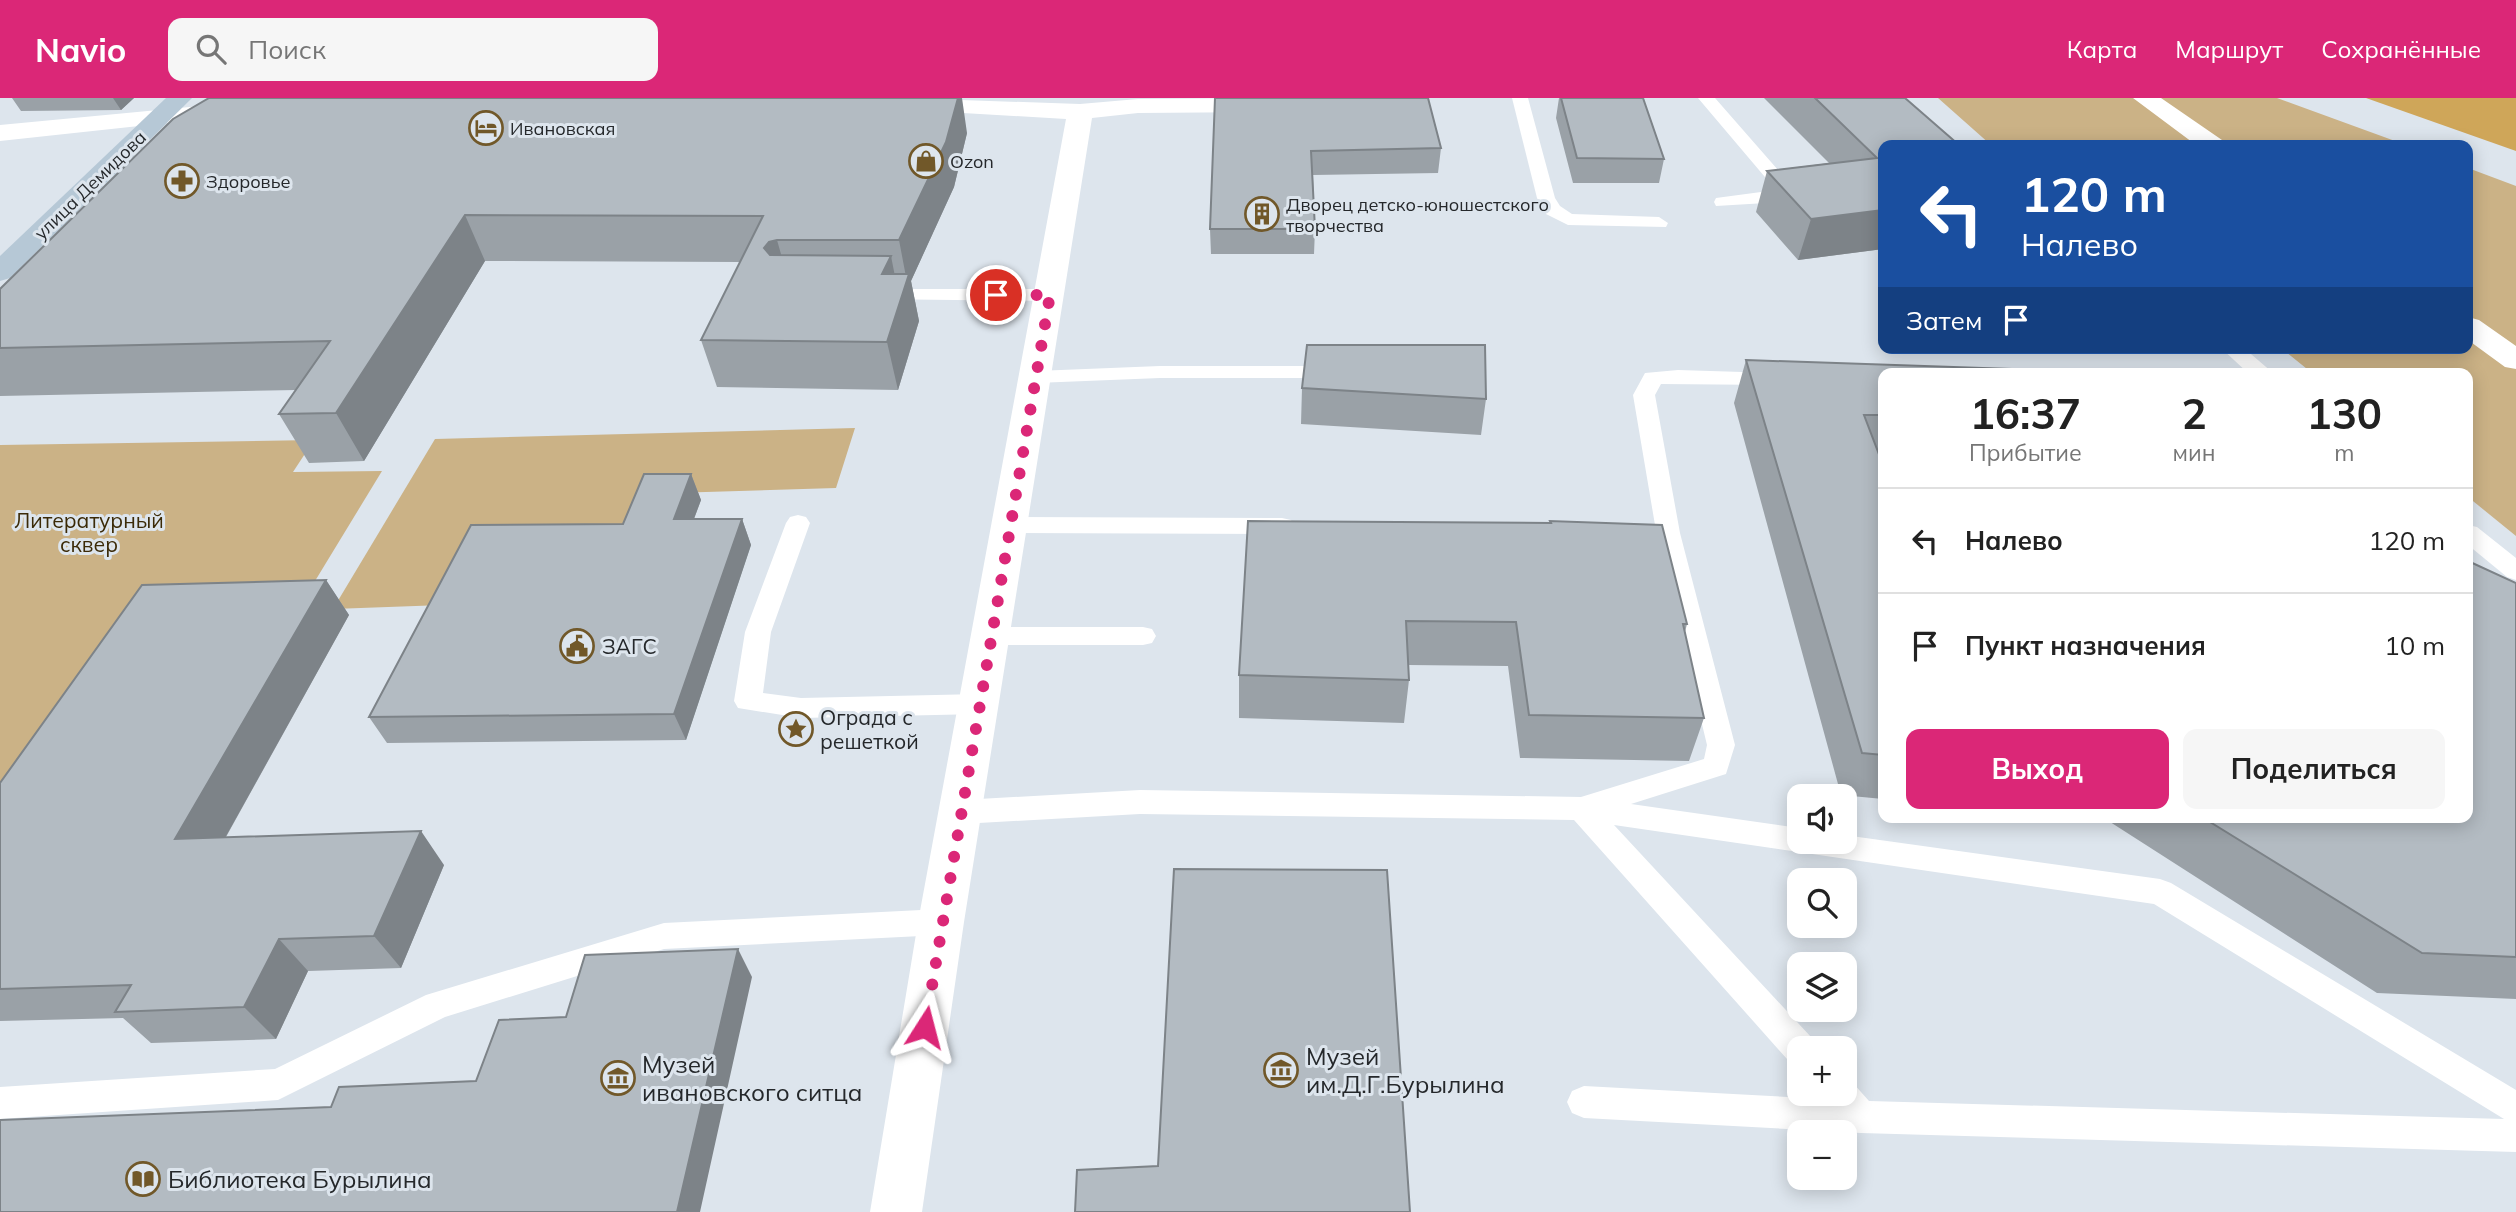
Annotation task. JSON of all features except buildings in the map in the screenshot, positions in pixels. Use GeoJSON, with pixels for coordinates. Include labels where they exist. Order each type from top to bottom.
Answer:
{"type":"FeatureCollection","features":[{"type":"Feature","properties":{"kind":"street","name":"улица Демидова"},"geometry":{"type":"LineString","coordinates":[[0,272],[180,98]]}},
{"type":"Feature","properties":{"kind":"street"},"geometry":{"type":"LineString","coordinates":[[2116,98],[2175,140]]}},
{"type":"Feature","properties":{"kind":"street"},"geometry":{"type":"LineString","coordinates":[[2145,98],[2206,140]]}},
{"type":"Feature","properties":{"kind":"street"},"geometry":{"type":"LineString","coordinates":[[885,103],[955,101],[1080,112],[1139,102],[1290,104]]}},
{"type":"Feature","properties":{"kind":"street"},"geometry":{"type":"LineString","coordinates":[[0,133],[256,110]]}},
{"type":"Feature","properties":{"kind":"street"},"geometry":{"type":"LineString","coordinates":[[896,1212],[941,922],[1080,112]]}},
{"type":"Feature","properties":{"kind":"street"},"geometry":{"type":"LineString","coordinates":[[2473,330],[2516,360]]}},
{"type":"Feature","properties":{"kind":"lane"},"geometry":{"type":"LineString","coordinates":[[1520,98],[1546,198],[1553,210],[1568,219],[1659,223]]}},
{"type":"Feature","properties":{"kind":"lane"},"geometry":{"type":"LineString","coordinates":[[1706,98],[1779,182],[1777,190],[1766,197],[1723,202]]}},
{"type":"Feature","properties":{"kind":"lane"},"geometry":{"type":"LineString","coordinates":[[859,295],[1050,295]]}},
{"type":"Feature","properties":{"kind":"lane"},"geometry":{"type":"LineString","coordinates":[[2238,354],[2256,368]]}},
{"type":"Feature","properties":{"kind":"lane"},"geometry":{"type":"LineString","coordinates":[[1035,377],[1160,372],[1361,372]]}},
{"type":"Feature","properties":{"kind":"lane"},"geometry":{"type":"LineString","coordinates":[[1581,809],[1716,766],[1721,745],[1668,533],[1644,396],[1653,378],[1678,376],[1801,380]]}},
{"type":"Feature","properties":{"kind":"lane"},"geometry":{"type":"LineString","coordinates":[[799,523],[758,632],[747,701],[801,708],[979,704]]}},
{"type":"Feature","properties":{"kind":"lane"},"geometry":{"type":"LineString","coordinates":[[1010,524],[1313,527]]}},
{"type":"Feature","properties":{"kind":"lane"},"geometry":{"type":"LineString","coordinates":[[1600,532],[1668,533]]}},
{"type":"Feature","properties":{"kind":"lane"},"geometry":{"type":"LineString","coordinates":[[2473,537],[2516,571]]}},
{"type":"Feature","properties":{"kind":"lane"},"geometry":{"type":"LineString","coordinates":[[992,636],[1143,636]]}},
{"type":"Feature","properties":{"kind":"lane"},"geometry":{"type":"LineString","coordinates":[[961,812],[1140,802],[1581,809],[1787,838]]}},
{"type":"Feature","properties":{"kind":"lane"},"geometry":{"type":"LineString","coordinates":[[1581,809],[1788,1036]]}},
{"type":"Feature","properties":{"kind":"lane"},"geometry":{"type":"LineString","coordinates":[[1857,849],[2160,892],[2516,1108]]}},
{"type":"Feature","properties":{"kind":"lane"},"geometry":{"type":"LineString","coordinates":[[0,1103],[278,1084],[437,1005],[664,936],[941,922]]}},
{"type":"Feature","properties":{"kind":"lane"},"geometry":{"type":"LineString","coordinates":[[1584,1102],[1787,1104]]}},
{"type":"Feature","properties":{"kind":"lane"},"geometry":{"type":"LineString","coordinates":[[1857,1105],[2516,1136]]}},
{"type":"Feature","properties":{"kind":"green space"},"geometry":{"type":"Polygon","coordinates":[[[1938,98],[2277,98],[2392,140],[1985,140],[1938,98]]]}},
{"type":"Feature","properties":{"kind":"green space"},"geometry":{"type":"Polygon","coordinates":[[[2473,170],[2516,186],[2516,536],[2473,501],[2473,368],[2306,368],[2288,354],[2473,354],[2473,170]]]}},
{"type":"Feature","properties":{"kind":"green space"},"geometry":{"type":"Polygon","coordinates":[[[855,428],[836,488],[639,494],[618,538],[443,605],[333,609],[435,439],[855,428]]]}},
{"type":"Feature","properties":{"kind":"green space","name":"Литературный сквер"},"geometry":{"type":"Polygon","coordinates":[[[314,440],[293,472],[382,471],[301,604],[0,796],[0,445],[314,440]]]}},
{"type":"Feature","properties":{"kind":"shaded area"},"geometry":{"type":"Polygon","coordinates":[[[2366,98],[2516,98],[2516,151],[2366,98]]]}},
{"type":"Feature","properties":{"kind":"place","name":"Ивановская"},"geometry":{"type":"Point","coordinates":[486,128]}},
{"type":"Feature","properties":{"kind":"place","name":"Ozon"},"geometry":{"type":"Point","coordinates":[926,161]}},
{"type":"Feature","properties":{"kind":"place","name":"Здоровье"},"geometry":{"type":"Point","coordinates":[182,181]}},
{"type":"Feature","properties":{"kind":"place","name":"Дворец детско-юношестского творчества"},"geometry":{"type":"Point","coordinates":[1262,214]}},
{"type":"Feature","properties":{"kind":"place","name":"ЗАГС"},"geometry":{"type":"Point","coordinates":[577,646]}},
{"type":"Feature","properties":{"kind":"place","name":"Ограда с решеткой"},"geometry":{"type":"Point","coordinates":[796,729]}},
{"type":"Feature","properties":{"kind":"place","name":"Музей им.Д.Г.Бурылина"},"geometry":{"type":"Point","coordinates":[1281,1070]}},
{"type":"Feature","properties":{"kind":"place","name":"Музей ивановского ситца"},"geometry":{"type":"Point","coordinates":[618,1078]}},
{"type":"Feature","properties":{"kind":"place","name":"Библиотека Бурылина"},"geometry":{"type":"Point","coordinates":[143,1179]}},
{"type":"Feature","properties":{"kind":"route"},"geometry":{"type":"LineString","coordinates":[[925,1027],[1050,295],[996,295]]}}]}
